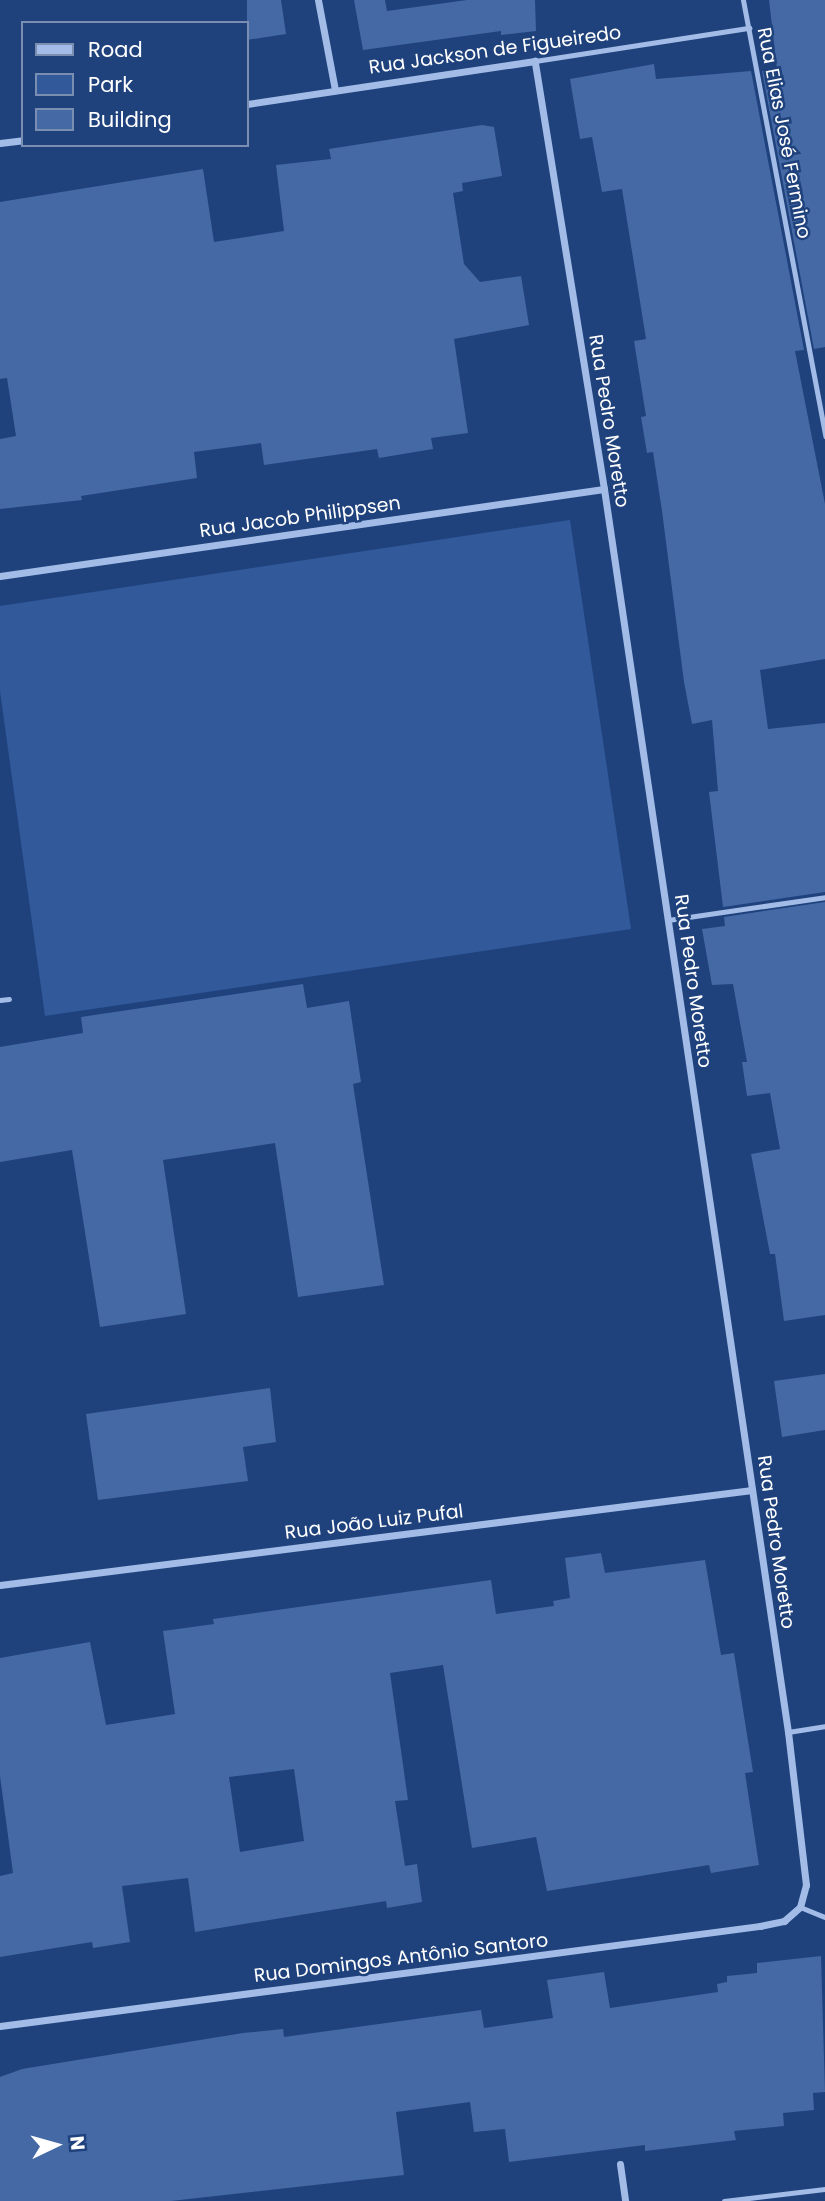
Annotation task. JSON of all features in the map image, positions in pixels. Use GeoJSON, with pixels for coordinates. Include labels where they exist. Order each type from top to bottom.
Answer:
{"type":"FeatureCollection","features":[{"type":"Feature","properties":{"kind":"street"},"geometry":{"type":"LineString","coordinates":[[318,0],[335,90]]}},
{"type":"Feature","properties":{"kind":"street","name":"Rua Jackson de Figueiredo"},"geometry":{"type":"LineString","coordinates":[[248,104],[535,61]]}},
{"type":"Feature","properties":{"kind":"street","name":"Rua Pedro Moretto"},"geometry":{"type":"LineString","coordinates":[[535,61],[604,489],[788,1731],[806,1864],[800,1907]]}},
{"type":"Feature","properties":{"kind":"street"},"geometry":{"type":"LineString","coordinates":[[0,143],[21,140]]}},
{"type":"Feature","properties":{"kind":"street","name":"Rua Jacob Philippsen"},"geometry":{"type":"LineString","coordinates":[[0,576],[604,489]]}},
{"type":"Feature","properties":{"kind":"street","name":"Rua João Luiz Pufal"},"geometry":{"type":"LineString","coordinates":[[0,1585],[752,1490]]}},
{"type":"Feature","properties":{"kind":"street","name":"Rua Domingos Antônio Santoro"},"geometry":{"type":"LineString","coordinates":[[0,2026],[760,1926],[784,1921],[800,1907]]}},
{"type":"Feature","properties":{"kind":"street"},"geometry":{"type":"LineString","coordinates":[[620,2164],[625,2201]]}},
{"type":"Feature","properties":{"kind":"lane","name":"Rua Elias José Fermino"},"geometry":{"type":"LineString","coordinates":[[744,0],[825,436]]}},
{"type":"Feature","properties":{"kind":"lane","name":"Rua Jackson de Figueiredo"},"geometry":{"type":"LineString","coordinates":[[535,61],[748,28]]}},
{"type":"Feature","properties":{"kind":"lane"},"geometry":{"type":"LineString","coordinates":[[668,920],[825,897]]}},
{"type":"Feature","properties":{"kind":"lane"},"geometry":{"type":"LineString","coordinates":[[0,1000],[9,999]]}},
{"type":"Feature","properties":{"kind":"lane"},"geometry":{"type":"LineString","coordinates":[[788,1731],[825,1726]]}},
{"type":"Feature","properties":{"kind":"lane"},"geometry":{"type":"LineString","coordinates":[[800,1907],[825,1917]]}},
{"type":"Feature","properties":{"kind":"lane"},"geometry":{"type":"LineString","coordinates":[[724,2201],[825,2189]]}},
{"type":"Feature","properties":{"kind":"green space"},"geometry":{"type":"Polygon","coordinates":[[[570,520],[631,929],[45,1016],[0,691],[0,606],[570,520]]]}},
{"type":"Feature","properties":{"kind":"building"},"geometry":{"type":"Polygon","coordinates":[[[247,0],[281,0],[286,34],[248,40],[247,0]]]}},
{"type":"Feature","properties":{"kind":"building"},"geometry":{"type":"Polygon","coordinates":[[[354,0],[385,0],[387,11],[467,0],[535,0],[536,31],[501,35],[501,31],[363,50],[354,0]]]}},
{"type":"Feature","properties":{"kind":"building"},"geometry":{"type":"Polygon","coordinates":[[[769,0],[825,0],[825,347],[814,349],[762,71],[777,69],[769,0]]]}},
{"type":"Feature","properties":{"kind":"building"},"geometry":{"type":"Polygon","coordinates":[[[654,64],[656,79],[751,71],[804,350],[795,351],[825,504],[825,659],[760,670],[768,729],[825,723],[825,892],[723,907],[709,792],[718,791],[712,720],[692,724],[684,682],[653,452],[647,453],[641,417],[646,416],[634,341],[646,339],[622,189],[602,192],[592,137],[580,139],[570,79],[654,64]]]}},
{"type":"Feature","properties":{"kind":"building"},"geometry":{"type":"Polygon","coordinates":[[[482,125],[494,127],[502,176],[462,183],[463,191],[453,193],[464,264],[480,282],[521,276],[529,325],[454,339],[468,433],[431,438],[433,449],[379,458],[377,449],[264,465],[261,443],[194,452],[197,478],[81,496],[82,500],[0,509],[0,439],[16,436],[7,378],[0,379],[0,202],[203,169],[214,242],[284,231],[276,165],[331,159],[329,149],[482,125]]]}},
{"type":"Feature","properties":{"kind":"building"},"geometry":{"type":"Polygon","coordinates":[[[825,902],[825,1315],[784,1321],[775,1254],[770,1254],[751,1154],[780,1149],[770,1093],[747,1096],[742,1062],[747,1062],[733,984],[712,985],[702,929],[725,926],[724,917],[825,902]]]}},
{"type":"Feature","properties":{"kind":"building"},"geometry":{"type":"Polygon","coordinates":[[[303,984],[307,1008],[349,1001],[361,1082],[353,1084],[384,1285],[298,1297],[275,1143],[163,1160],[186,1314],[100,1327],[72,1150],[0,1162],[0,1047],[83,1033],[81,1017],[303,984]]]}},
{"type":"Feature","properties":{"kind":"building"},"geometry":{"type":"Polygon","coordinates":[[[825,1374],[825,1430],[782,1437],[774,1381],[825,1374]]]}},
{"type":"Feature","properties":{"kind":"building"},"geometry":{"type":"Polygon","coordinates":[[[270,1388],[276,1442],[243,1447],[248,1481],[98,1500],[86,1414],[270,1388]]]}},
{"type":"Feature","properties":{"kind":"building"},"geometry":{"type":"Polygon","coordinates":[[[601,1553],[605,1573],[705,1560],[721,1655],[734,1653],[753,1772],[745,1773],[759,1865],[711,1873],[709,1865],[547,1891],[536,1837],[472,1848],[443,1665],[390,1673],[408,1800],[395,1801],[405,1866],[417,1864],[422,1902],[387,1908],[386,1901],[195,1932],[188,1878],[122,1886],[130,1942],[93,1948],[92,1942],[0,1957],[0,1876],[13,1873],[0,1776],[0,1658],[90,1642],[106,1725],[175,1714],[163,1631],[214,1624],[213,1619],[491,1580],[496,1614],[554,1606],[553,1601],[570,1598],[565,1558],[601,1553]],[[294,1769],[229,1777],[240,1852],[304,1841],[294,1769]]]}},
{"type":"Feature","properties":{"kind":"building"},"geometry":{"type":"Polygon","coordinates":[[[821,1956],[825,2092],[813,2093],[814,2110],[783,2113],[784,2126],[734,2131],[736,2140],[645,2151],[645,2145],[509,2162],[505,2129],[474,2132],[470,2102],[396,2112],[404,2175],[171,2201],[0,2201],[0,2077],[22,2069],[243,2033],[283,2029],[284,2037],[481,2010],[484,2028],[553,2018],[547,1980],[604,1972],[610,2008],[718,1992],[717,1984],[727,1982],[727,1976],[757,1973],[757,1963],[821,1956]]]}}]}
